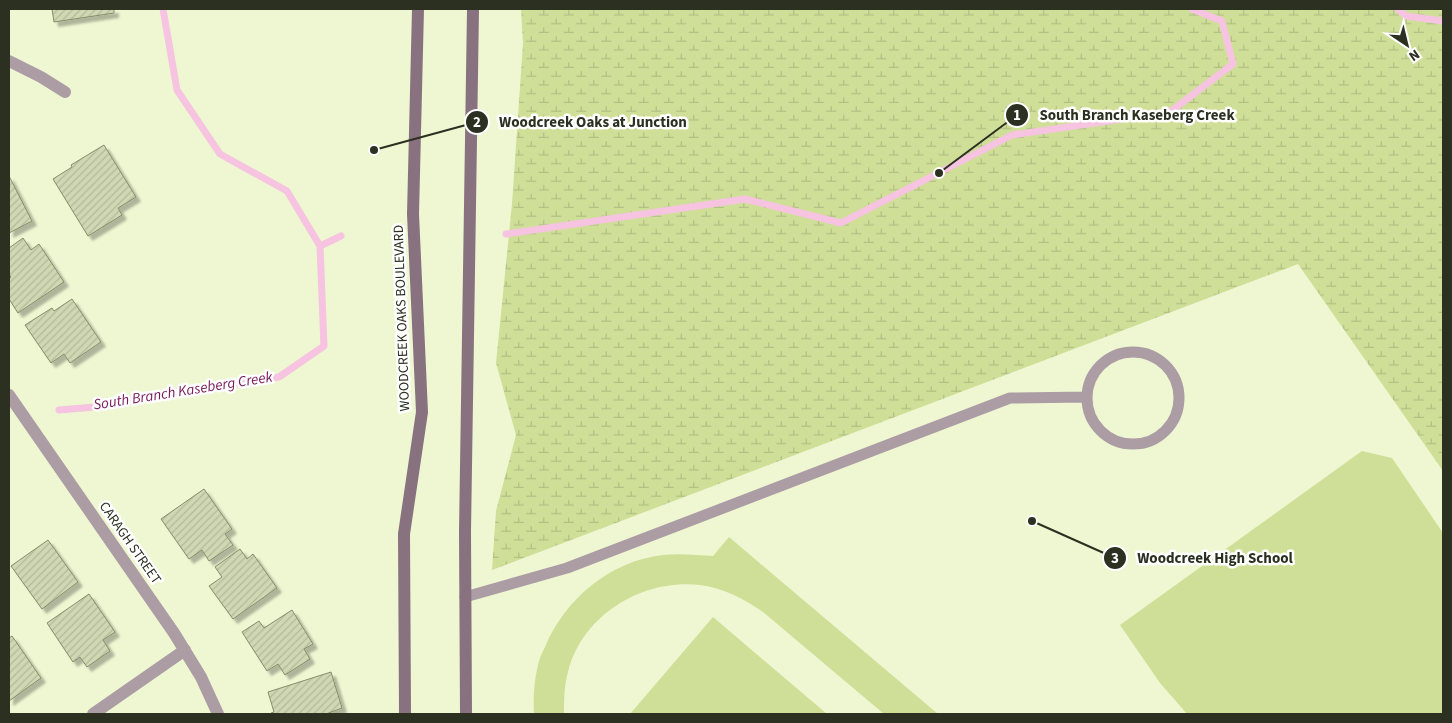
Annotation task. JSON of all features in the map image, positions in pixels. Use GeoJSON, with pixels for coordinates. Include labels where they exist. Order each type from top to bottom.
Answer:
{"type":"FeatureCollection","features":[{"type":"Feature","properties":{"kind":"main road","name":"WOODCREEK OAKS BOULEVARD"},"geometry":{"type":"LineString","coordinates":[[405,714],[404,534],[422,412],[413,214],[418,9]]}},
{"type":"Feature","properties":{"kind":"main road"},"geometry":{"type":"LineString","coordinates":[[466,714],[465,597],[473,9]]}},
{"type":"Feature","properties":{"kind":"street"},"geometry":{"type":"LineString","coordinates":[[9,61],[65,92]]}},
{"type":"Feature","properties":{"kind":"street","name":"CARAGH STREET"},"geometry":{"type":"LineString","coordinates":[[9,395],[185,650],[201,677],[218,714]]}},
{"type":"Feature","properties":{"kind":"street"},"geometry":{"type":"LineString","coordinates":[[93,714],[185,650]]}},
{"type":"Feature","properties":{"kind":"lane"},"geometry":{"type":"LineString","coordinates":[[1136,352],[1151,355],[1164,363],[1174,374],[1179,388],[1179,404],[1175,418],[1166,431],[1153,440],[1138,445],[1122,444],[1108,437],[1096,427],[1088,413],[1086,397],[1089,382],[1096,369],[1108,359],[1121,353],[1136,352]]}},
{"type":"Feature","properties":{"kind":"lane"},"geometry":{"type":"LineString","coordinates":[[465,597],[567,568],[1010,398],[1086,397]]}},
{"type":"Feature","properties":{"kind":"green space"},"geometry":{"type":"Polygon","coordinates":[[[521,9],[1443,9],[1443,471],[1298,264],[492,570],[496,511],[516,435],[496,363],[512,204],[523,43],[521,9]]]}},
{"type":"Feature","properties":{"kind":"green space"},"geometry":{"type":"Polygon","coordinates":[[[1362,451],[1392,458],[1443,533],[1443,714],[1187,714],[1160,683],[1120,625],[1362,451]]]}},
{"type":"Feature","properties":{"kind":"green space"},"geometry":{"type":"Polygon","coordinates":[[[729,537],[938,714],[884,714],[756,607],[717,589],[700,585],[679,584],[637,594],[618,604],[601,618],[587,633],[575,652],[566,682],[564,714],[534,714],[535,683],[540,658],[564,613],[577,598],[608,574],[625,565],[663,555],[713,556],[729,537]]]}},
{"type":"Feature","properties":{"kind":"green space"},"geometry":{"type":"Polygon","coordinates":[[[713,617],[827,714],[630,714],[713,617]]]}},
{"type":"Feature","properties":{"kind":"building"},"geometry":{"type":"Polygon","coordinates":[[[52,9],[114,9],[114,13],[54,22],[52,9]]]}},
{"type":"Feature","properties":{"kind":"building"},"geometry":{"type":"Polygon","coordinates":[[[104,145],[136,197],[118,208],[122,215],[88,236],[53,179],[72,167],[71,165],[104,145]]]}},
{"type":"Feature","properties":{"kind":"building"},"geometry":{"type":"Polygon","coordinates":[[[9,176],[32,221],[9,233],[9,176]]]}},
{"type":"Feature","properties":{"kind":"building"},"geometry":{"type":"Polygon","coordinates":[[[23,238],[31,250],[39,244],[64,282],[18,313],[9,299],[9,279],[11,277],[9,274],[9,248],[23,238]]]}},
{"type":"Feature","properties":{"kind":"building"},"geometry":{"type":"Polygon","coordinates":[[[72,299],[101,342],[70,363],[64,354],[51,363],[25,325],[52,308],[54,311],[72,299]]]}},
{"type":"Feature","properties":{"kind":"building"},"geometry":{"type":"Polygon","coordinates":[[[204,489],[232,529],[225,534],[233,545],[209,561],[202,550],[189,559],[161,519],[204,489]]]}},
{"type":"Feature","properties":{"kind":"building"},"geometry":{"type":"Polygon","coordinates":[[[48,540],[78,582],[42,609],[11,566],[48,540]]]}},
{"type":"Feature","properties":{"kind":"building"},"geometry":{"type":"Polygon","coordinates":[[[240,549],[247,559],[253,554],[277,588],[233,619],[209,586],[222,577],[215,567],[240,549]]]}},
{"type":"Feature","properties":{"kind":"building"},"geometry":{"type":"Polygon","coordinates":[[[89,594],[115,632],[103,640],[110,651],[87,667],[80,657],[73,662],[47,623],[89,594]]]}},
{"type":"Feature","properties":{"kind":"building"},"geometry":{"type":"Polygon","coordinates":[[[292,610],[313,644],[304,649],[310,659],[285,675],[278,664],[267,671],[242,632],[259,621],[264,628],[292,610]]]}},
{"type":"Feature","properties":{"kind":"building"},"geometry":{"type":"Polygon","coordinates":[[[12,636],[41,678],[9,701],[9,638],[12,636]]]}},
{"type":"Feature","properties":{"kind":"building"},"geometry":{"type":"Polygon","coordinates":[[[331,672],[342,708],[326,714],[271,713],[274,712],[268,692],[331,672]]]}},
{"type":"Feature","properties":{"kind":"waterway"},"geometry":{"type":"LineString","coordinates":[[163,9],[177,90],[220,154],[287,191],[320,246]]}},
{"type":"Feature","properties":{"kind":"waterway","name":"South Branch Kaseberg Creek"},"geometry":{"type":"LineString","coordinates":[[506,234],[745,199],[841,223],[1012,135],[1170,112],[1233,64],[1222,21],[1192,9]]}},
{"type":"Feature","properties":{"kind":"waterway","name":"South Branch Kaseberg Creek"},"geometry":{"type":"LineString","coordinates":[[1398,9],[1406,16],[1443,21]]}},
{"type":"Feature","properties":{"kind":"waterway","name":"South Branch Kaseberg Creek"},"geometry":{"type":"LineString","coordinates":[[59,410],[95,407],[279,377],[324,346],[320,246],[341,236]]}},
{"type":"Feature","properties":{"kind":"place","name":"Woodcreek Oaks at Junction"},"geometry":{"type":"Point","coordinates":[374,150]}},
{"type":"Feature","properties":{"kind":"place","name":"South Branch Kaseberg Creek"},"geometry":{"type":"Point","coordinates":[939,173]}},
{"type":"Feature","properties":{"kind":"place","name":"Woodcreek High School"},"geometry":{"type":"Point","coordinates":[1032,521]}}]}
